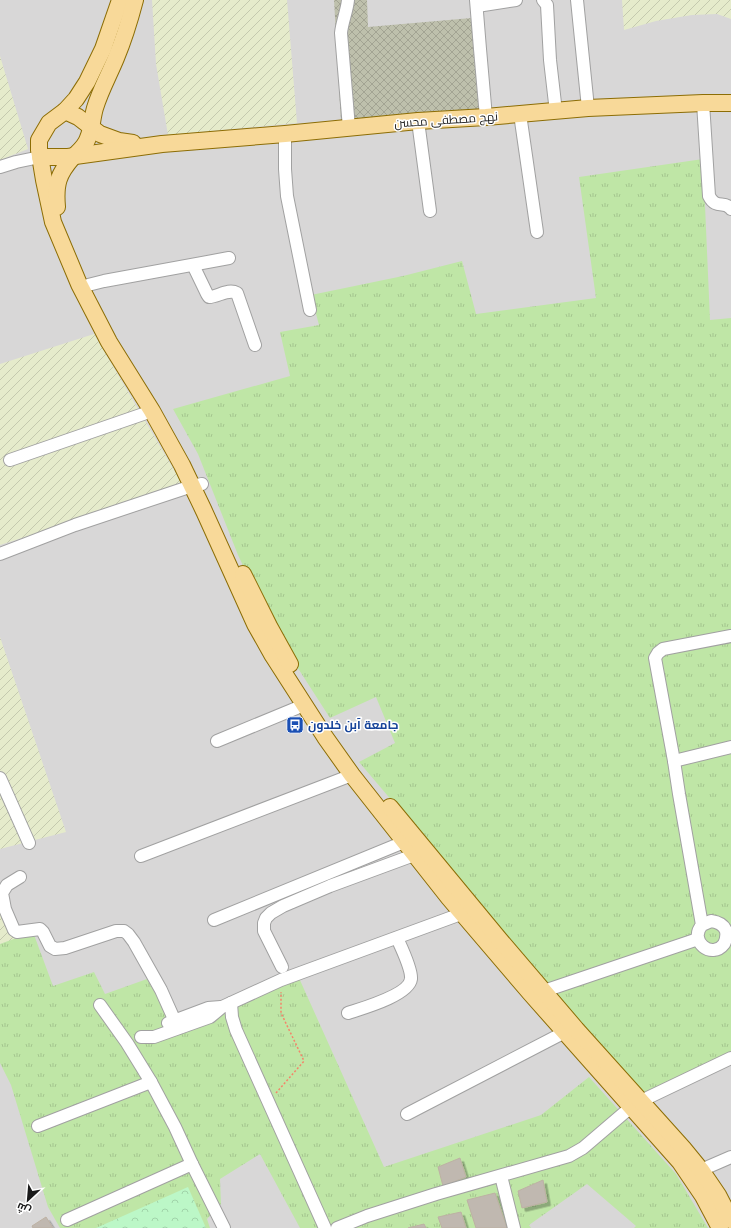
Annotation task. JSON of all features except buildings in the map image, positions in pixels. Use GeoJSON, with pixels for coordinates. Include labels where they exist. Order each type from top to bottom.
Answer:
{"type":"FeatureCollection","features":[{"type":"Feature","properties":{"kind":"main road"},"geometry":{"type":"LineString","coordinates":[[120,0],[103,49],[87,82],[76,99],[65,111],[52,119],[39,140],[40,157],[53,222],[72,268],[109,342],[152,411],[182,465],[197,485],[259,606],[294,670],[354,762],[531,994],[565,1032],[636,1104],[683,1148],[701,1170],[718,1195],[731,1220]]}},
{"type":"Feature","properties":{"kind":"main road"},"geometry":{"type":"LineString","coordinates":[[135,0],[117,56],[102,88],[94,110],[89,137],[85,146],[74,156],[62,172],[56,189],[56,199],[60,220],[88,285],[99,308],[168,418],[189,457],[204,511],[255,624],[304,705],[352,775],[414,855],[544,991],[636,1104],[680,1162],[703,1196],[720,1228]]}},
{"type":"Feature","properties":{"kind":"main road","name":"نهج مصطفى محسن"},"geometry":{"type":"LineString","coordinates":[[40,157],[54,158],[162,144],[418,121],[556,112],[588,108],[731,103]]}},
{"type":"Feature","properties":{"kind":"main road"},"geometry":{"type":"LineString","coordinates":[[65,111],[78,117],[91,127]]}},
{"type":"Feature","properties":{"kind":"main road","name":"نهج مصطفى محسن"},"geometry":{"type":"LineString","coordinates":[[91,127],[100,134],[118,142],[162,144]]}},
{"type":"Feature","properties":{"kind":"street"},"geometry":{"type":"LineString","coordinates":[[348,0],[342,22],[341,33],[349,128]]}},
{"type":"Feature","properties":{"kind":"street"},"geometry":{"type":"LineString","coordinates":[[486,117],[476,3],[516,0]]}},
{"type":"Feature","properties":{"kind":"street"},"geometry":{"type":"LineString","coordinates":[[543,0],[547,5],[550,60],[556,112]]}},
{"type":"Feature","properties":{"kind":"street"},"geometry":{"type":"LineString","coordinates":[[577,0],[588,108]]}},
{"type":"Feature","properties":{"kind":"street"},"geometry":{"type":"LineString","coordinates":[[702,103],[709,196],[714,203],[718,205],[726,205],[731,209]]}},
{"type":"Feature","properties":{"kind":"street"},"geometry":{"type":"LineString","coordinates":[[520,114],[537,232]]}},
{"type":"Feature","properties":{"kind":"street"},"geometry":{"type":"LineString","coordinates":[[418,121],[430,211]]}},
{"type":"Feature","properties":{"kind":"street"},"geometry":{"type":"LineString","coordinates":[[285,134],[287,196],[310,310]]}},
{"type":"Feature","properties":{"kind":"street"},"geometry":{"type":"LineString","coordinates":[[0,167],[40,157]]}},
{"type":"Feature","properties":{"kind":"street"},"geometry":{"type":"LineString","coordinates":[[88,285],[229,258]]}},
{"type":"Feature","properties":{"kind":"street"},"geometry":{"type":"LineString","coordinates":[[193,265],[209,297],[233,291],[237,293],[255,345]]}},
{"type":"Feature","properties":{"kind":"street"},"geometry":{"type":"LineString","coordinates":[[10,460],[152,411]]}},
{"type":"Feature","properties":{"kind":"street"},"geometry":{"type":"LineString","coordinates":[[0,554],[75,525],[197,485]]}},
{"type":"Feature","properties":{"kind":"street"},"geometry":{"type":"LineString","coordinates":[[702,925],[656,658],[662,649],[731,639]]}},
{"type":"Feature","properties":{"kind":"street"},"geometry":{"type":"LineString","coordinates":[[218,741],[304,705]]}},
{"type":"Feature","properties":{"kind":"street"},"geometry":{"type":"LineString","coordinates":[[674,761],[731,747]]}},
{"type":"Feature","properties":{"kind":"street"},"geometry":{"type":"LineString","coordinates":[[141,856],[352,775]]}},
{"type":"Feature","properties":{"kind":"street"},"geometry":{"type":"LineString","coordinates":[[0,779],[29,843]]}},
{"type":"Feature","properties":{"kind":"street"},"geometry":{"type":"LineString","coordinates":[[214,920],[404,842]]}},
{"type":"Feature","properties":{"kind":"street"},"geometry":{"type":"LineString","coordinates":[[282,967],[264,931],[264,923],[266,918],[271,913],[283,906],[330,886],[414,855]]}},
{"type":"Feature","properties":{"kind":"street"},"geometry":{"type":"LineString","coordinates":[[20,877],[7,885],[2,893],[5,909],[14,930],[17,932],[40,929],[50,946],[55,949],[65,948],[116,931],[124,931],[134,942],[147,963],[176,1024]]}},
{"type":"Feature","properties":{"kind":"street"},"geometry":{"type":"LineString","coordinates":[[127,1043],[141,1037],[152,1029],[176,1024],[208,1008],[227,1005],[281,980],[468,911]]}},
{"type":"Feature","properties":{"kind":"street"},"geometry":{"type":"LineString","coordinates":[[708,921],[715,921],[728,928],[723,945],[717,949],[707,949],[701,945],[698,939],[698,931],[702,925],[708,921]]}},
{"type":"Feature","properties":{"kind":"street"},"geometry":{"type":"LineString","coordinates":[[348,1013],[392,997],[407,987],[411,980],[410,972],[397,938]]}},
{"type":"Feature","properties":{"kind":"street"},"geometry":{"type":"LineString","coordinates":[[544,991],[698,939]]}},
{"type":"Feature","properties":{"kind":"street"},"geometry":{"type":"LineString","coordinates":[[100,1005],[127,1043],[151,1082],[176,1127],[192,1164],[224,1228]]}},
{"type":"Feature","properties":{"kind":"street"},"geometry":{"type":"LineString","coordinates":[[227,1005],[236,1030],[325,1228]]}},
{"type":"Feature","properties":{"kind":"street"},"geometry":{"type":"LineString","coordinates":[[407,1114],[565,1032]]}},
{"type":"Feature","properties":{"kind":"street"},"geometry":{"type":"LineString","coordinates":[[337,1228],[367,1216],[436,1194],[569,1156],[583,1148],[636,1104],[731,1058]]}},
{"type":"Feature","properties":{"kind":"street"},"geometry":{"type":"LineString","coordinates":[[38,1126],[151,1082]]}},
{"type":"Feature","properties":{"kind":"street"},"geometry":{"type":"LineString","coordinates":[[701,1170],[731,1157]]}},
{"type":"Feature","properties":{"kind":"street"},"geometry":{"type":"LineString","coordinates":[[67,1220],[192,1164]]}},
{"type":"Feature","properties":{"kind":"street"},"geometry":{"type":"LineString","coordinates":[[501,1176],[514,1228]]}},
{"type":"Feature","properties":{"kind":"path"},"geometry":{"type":"LineString","coordinates":[[268,1102],[304,1061],[281,1014],[281,980]]}},
{"type":"Feature","properties":{"kind":"shaded area"},"geometry":{"type":"Polygon","coordinates":[[[0,0],[731,0],[731,1228],[0,1228],[0,0]]]}},
{"type":"Feature","properties":{"kind":"shaded area"},"geometry":{"type":"Polygon","coordinates":[[[152,0],[287,0],[297,123],[168,135],[156,64],[152,0]]]}},
{"type":"Feature","properties":{"kind":"shaded area"},"geometry":{"type":"Polygon","coordinates":[[[334,0],[367,0],[368,27],[483,17],[490,109],[341,122],[334,0]]]}},
{"type":"Feature","properties":{"kind":"shaded area"},"geometry":{"type":"Polygon","coordinates":[[[622,0],[731,0],[731,19],[717,14],[692,15],[656,21],[624,30],[622,0]]]}},
{"type":"Feature","properties":{"kind":"shaded area"},"geometry":{"type":"Polygon","coordinates":[[[0,56],[28,149],[0,160],[0,56]]]}},
{"type":"Feature","properties":{"kind":"shaded area"},"geometry":{"type":"Polygon","coordinates":[[[94,334],[184,487],[0,545],[0,364],[94,334]]]}},
{"type":"Feature","properties":{"kind":"shaded area"},"geometry":{"type":"Polygon","coordinates":[[[0,637],[66,832],[0,849],[0,637]]]}},
{"type":"Feature","properties":{"kind":"shaded area"},"geometry":{"type":"Polygon","coordinates":[[[0,904],[15,939],[0,944],[0,904]]]}},
{"type":"Feature","properties":{"kind":"green space"},"geometry":{"type":"Polygon","coordinates":[[[703,159],[710,320],[731,318],[731,1053],[642,1095],[359,762],[395,743],[376,697],[330,718],[274,631],[238,555],[198,454],[173,409],[290,376],[280,332],[319,325],[311,295],[403,276],[462,261],[476,314],[596,298],[579,177],[703,159]]]}},
{"type":"Feature","properties":{"kind":"green space"},"geometry":{"type":"Polygon","coordinates":[[[33,932],[53,986],[94,972],[105,994],[147,979],[164,1008],[180,1018],[299,978],[384,1167],[541,1115],[589,1077],[676,1174],[708,1228],[634,1228],[636,1226],[587,1184],[529,1225],[531,1228],[300,1228],[260,1154],[220,1179],[221,1204],[207,1219],[210,1228],[60,1228],[48,1207],[11,1085],[0,1063],[0,944],[33,932]]]}},
{"type":"Feature","properties":{"kind":"green space"},"geometry":{"type":"Polygon","coordinates":[[[188,1187],[206,1228],[96,1228],[188,1187]]]}},
{"type":"Feature","properties":{"kind":"place","name":"جامعة آبن خلدون"},"geometry":{"type":"Point","coordinates":[295,725]}}]}
